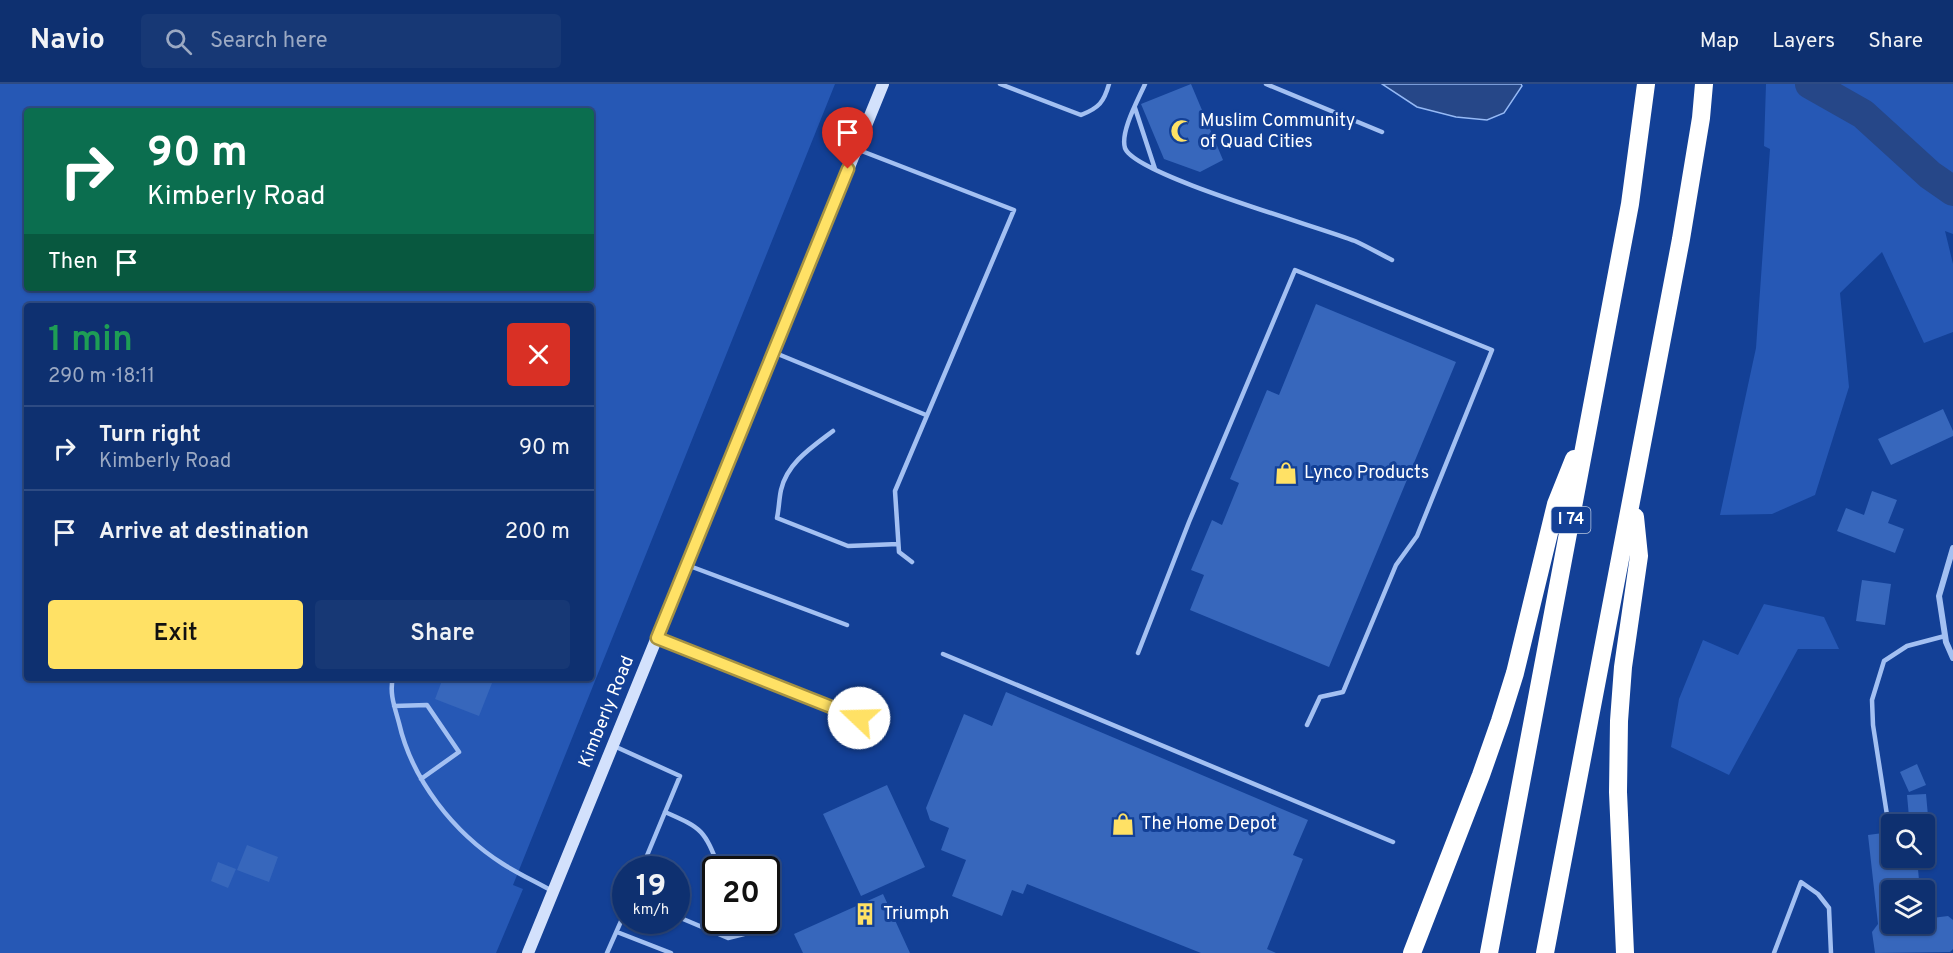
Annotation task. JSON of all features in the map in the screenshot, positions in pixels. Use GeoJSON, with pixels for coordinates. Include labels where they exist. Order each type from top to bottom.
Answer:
{"type":"FeatureCollection","features":[{"type":"Feature","properties":{"kind":"highway"},"geometry":{"type":"LineString","coordinates":[[1545,953],[1681,239],[1701,118],[1704,84]]}},
{"type":"Feature","properties":{"kind":"highway","name":"I 74"},"geometry":{"type":"LineString","coordinates":[[1489,953],[1630,204],[1646,85]]}},
{"type":"Feature","properties":{"kind":"highway"},"geometry":{"type":"LineString","coordinates":[[1412,953],[1496,732],[1515,673],[1556,504],[1589,422]]}},
{"type":"Feature","properties":{"kind":"highway"},"geometry":{"type":"LineString","coordinates":[[1625,953],[1618,792],[1619,721],[1623,667],[1639,556],[1633,492]]}},
{"type":"Feature","properties":{"kind":"main road","name":"Kimberly Road"},"geometry":{"type":"LineString","coordinates":[[528,953],[883,84]]}},
{"type":"Feature","properties":{"kind":"street"},"geometry":{"type":"LineString","coordinates":[[1953,548],[1939,596],[1945,636],[1953,658]]}},
{"type":"Feature","properties":{"kind":"lane"},"geometry":{"type":"LineString","coordinates":[[1000,84],[1081,115],[1096,109],[1106,96],[1109,84]]}},
{"type":"Feature","properties":{"kind":"lane"},"geometry":{"type":"LineString","coordinates":[[1144,84],[1125,130],[1125,148],[1130,156],[1171,179],[1356,241],[1392,260]]}},
{"type":"Feature","properties":{"kind":"lane"},"geometry":{"type":"LineString","coordinates":[[1266,84],[1382,132]]}},
{"type":"Feature","properties":{"kind":"lane"},"geometry":{"type":"LineString","coordinates":[[1135,108],[1155,169]]}},
{"type":"Feature","properties":{"kind":"lane"},"geometry":{"type":"LineString","coordinates":[[857,149],[1014,210],[895,491],[898,552],[912,562]]}},
{"type":"Feature","properties":{"kind":"lane"},"geometry":{"type":"LineString","coordinates":[[1138,653],[1189,522],[1295,270],[1492,350],[1417,536],[1396,565],[1343,692],[1320,697],[1307,725]]}},
{"type":"Feature","properties":{"kind":"lane"},"geometry":{"type":"LineString","coordinates":[[773,352],[926,415]]}},
{"type":"Feature","properties":{"kind":"lane"},"geometry":{"type":"LineString","coordinates":[[833,431],[801,456],[786,474],[777,518],[848,546],[898,544]]}},
{"type":"Feature","properties":{"kind":"lane"},"geometry":{"type":"LineString","coordinates":[[687,565],[847,625]]}},
{"type":"Feature","properties":{"kind":"lane"},"geometry":{"type":"LineString","coordinates":[[1887,814],[1873,725],[1872,700],[1884,661],[1907,646],[1945,636]]}},
{"type":"Feature","properties":{"kind":"lane"},"geometry":{"type":"LineString","coordinates":[[657,638],[859,718]]}},
{"type":"Feature","properties":{"kind":"lane"},"geometry":{"type":"LineString","coordinates":[[944,654],[1393,842]]}},
{"type":"Feature","properties":{"kind":"lane"},"geometry":{"type":"LineString","coordinates":[[392,681],[390,688],[403,744],[425,786],[464,834],[502,864],[553,891]]}},
{"type":"Feature","properties":{"kind":"lane"},"geometry":{"type":"LineString","coordinates":[[394,706],[428,705],[459,752],[421,779]]}},
{"type":"Feature","properties":{"kind":"lane"},"geometry":{"type":"LineString","coordinates":[[612,746],[680,776],[647,856]]}},
{"type":"Feature","properties":{"kind":"lane"},"geometry":{"type":"LineString","coordinates":[[665,812],[695,825],[708,841],[714,856]]}},
{"type":"Feature","properties":{"kind":"lane"},"geometry":{"type":"LineString","coordinates":[[1774,953],[1802,882],[1818,894],[1828,908],[1831,953]]}},
{"type":"Feature","properties":{"kind":"lane"},"geometry":{"type":"LineString","coordinates":[[608,953],[616,934]]}},
{"type":"Feature","properties":{"kind":"lane"},"geometry":{"type":"LineString","coordinates":[[622,934],[671,953]]}},
{"type":"Feature","properties":{"kind":"lane"},"geometry":{"type":"LineString","coordinates":[[719,934],[728,938],[744,934]]}},
{"type":"Feature","properties":{"kind":"shaded area"},"geometry":{"type":"Polygon","coordinates":[[[0,84],[835,84],[513,885],[523,889],[496,953],[0,953],[0,84]]]}},
{"type":"Feature","properties":{"kind":"shaded area"},"geometry":{"type":"Polygon","coordinates":[[[1382,84],[1521,84],[1522,86],[1504,113],[1487,120],[1456,117],[1417,107],[1382,84]]]}},
{"type":"Feature","properties":{"kind":"shaded area"},"geometry":{"type":"Polygon","coordinates":[[[1766,84],[1953,84],[1953,234],[1945,231],[1953,264],[1953,332],[1924,343],[1882,252],[1840,293],[1849,387],[1815,495],[1772,514],[1720,515],[1756,348],[1770,149],[1764,146],[1766,84]]]}},
{"type":"Feature","properties":{"kind":"shaded area"},"geometry":{"type":"Polygon","coordinates":[[[1764,604],[1824,617],[1839,649],[1798,649],[1729,775],[1671,747],[1679,699],[1703,640],[1738,655],[1764,604]]]}},
{"type":"Feature","properties":{"kind":"building","name":"Muslim Community of Quad Cities"},"geometry":{"type":"Polygon","coordinates":[[[1191,84],[1223,160],[1200,172],[1164,159],[1141,104],[1191,84]]]}},
{"type":"Feature","properties":{"kind":"building"},"geometry":{"type":"Polygon","coordinates":[[[1316,304],[1456,362],[1329,667],[1190,610],[1204,575],[1191,570],[1212,520],[1222,525],[1239,483],[1230,479],[1267,390],[1279,395],[1316,304]]]}},
{"type":"Feature","properties":{"kind":"building"},"geometry":{"type":"Polygon","coordinates":[[[1943,409],[1953,436],[1891,465],[1878,439],[1943,409]]]}},
{"type":"Feature","properties":{"kind":"building"},"geometry":{"type":"Polygon","coordinates":[[[1872,491],[1897,500],[1888,523],[1904,529],[1895,553],[1837,531],[1846,508],[1864,515],[1872,491]]]}},
{"type":"Feature","properties":{"kind":"building"},"geometry":{"type":"Polygon","coordinates":[[[1862,580],[1891,584],[1885,625],[1856,621],[1862,580]]]}},
{"type":"Feature","properties":{"kind":"building"},"geometry":{"type":"Polygon","coordinates":[[[442,681],[493,681],[479,716],[435,699],[442,681]]]}},
{"type":"Feature","properties":{"kind":"building","name":"The Home Depot"},"geometry":{"type":"Polygon","coordinates":[[[1006,692],[1308,820],[1293,855],[1303,859],[1267,949],[1276,953],[1201,953],[1027,884],[1023,894],[1012,890],[1002,916],[952,896],[966,860],[941,850],[949,828],[930,820],[926,808],[964,714],[992,726],[1006,692]]]}},
{"type":"Feature","properties":{"kind":"building"},"geometry":{"type":"Polygon","coordinates":[[[1917,764],[1926,785],[1909,792],[1900,772],[1917,764]]]}},
{"type":"Feature","properties":{"kind":"building"},"geometry":{"type":"Polygon","coordinates":[[[887,785],[925,867],[861,896],[823,814],[887,785]]]}},
{"type":"Feature","properties":{"kind":"building"},"geometry":{"type":"Polygon","coordinates":[[[1926,794],[1928,814],[1909,814],[1907,795],[1926,794]]]}},
{"type":"Feature","properties":{"kind":"building"},"geometry":{"type":"Polygon","coordinates":[[[1881,833],[1881,868],[1918,868],[1919,880],[1881,880],[1881,934],[1935,934],[1935,918],[1948,916],[1953,920],[1953,949],[1950,952],[1875,953],[1872,932],[1878,924],[1868,835],[1881,833]]]}},
{"type":"Feature","properties":{"kind":"building"},"geometry":{"type":"Polygon","coordinates":[[[247,845],[278,857],[269,882],[237,870],[247,845]]]}},
{"type":"Feature","properties":{"kind":"building"},"geometry":{"type":"Polygon","coordinates":[[[218,862],[236,869],[228,888],[211,881],[218,862]]]}},
{"type":"Feature","properties":{"kind":"building","name":"Triumph"},"geometry":{"type":"Polygon","coordinates":[[[883,894],[910,953],[803,953],[794,934],[883,894]]]}},
{"type":"Feature","properties":{"kind":"waterway"},"geometry":{"type":"LineString","coordinates":[[1810,84],[1863,114],[1930,175],[1953,191]]}},
{"type":"Feature","properties":{"kind":"place","name":"Muslim Community of Quad Cities"},"geometry":{"type":"Point","coordinates":[1182,131]}},
{"type":"Feature","properties":{"kind":"place","name":"Lynco Products"},"geometry":{"type":"Point","coordinates":[1286,473]}},
{"type":"Feature","properties":{"kind":"place","name":"The Home Depot"},"geometry":{"type":"Point","coordinates":[1123,824]}},
{"type":"Feature","properties":{"kind":"place","name":"Triumph"},"geometry":{"type":"Point","coordinates":[865,914]}},
{"type":"Feature","properties":{"kind":"route"},"geometry":{"type":"LineString","coordinates":[[848,169],[657,638],[859,718]]}}]}
